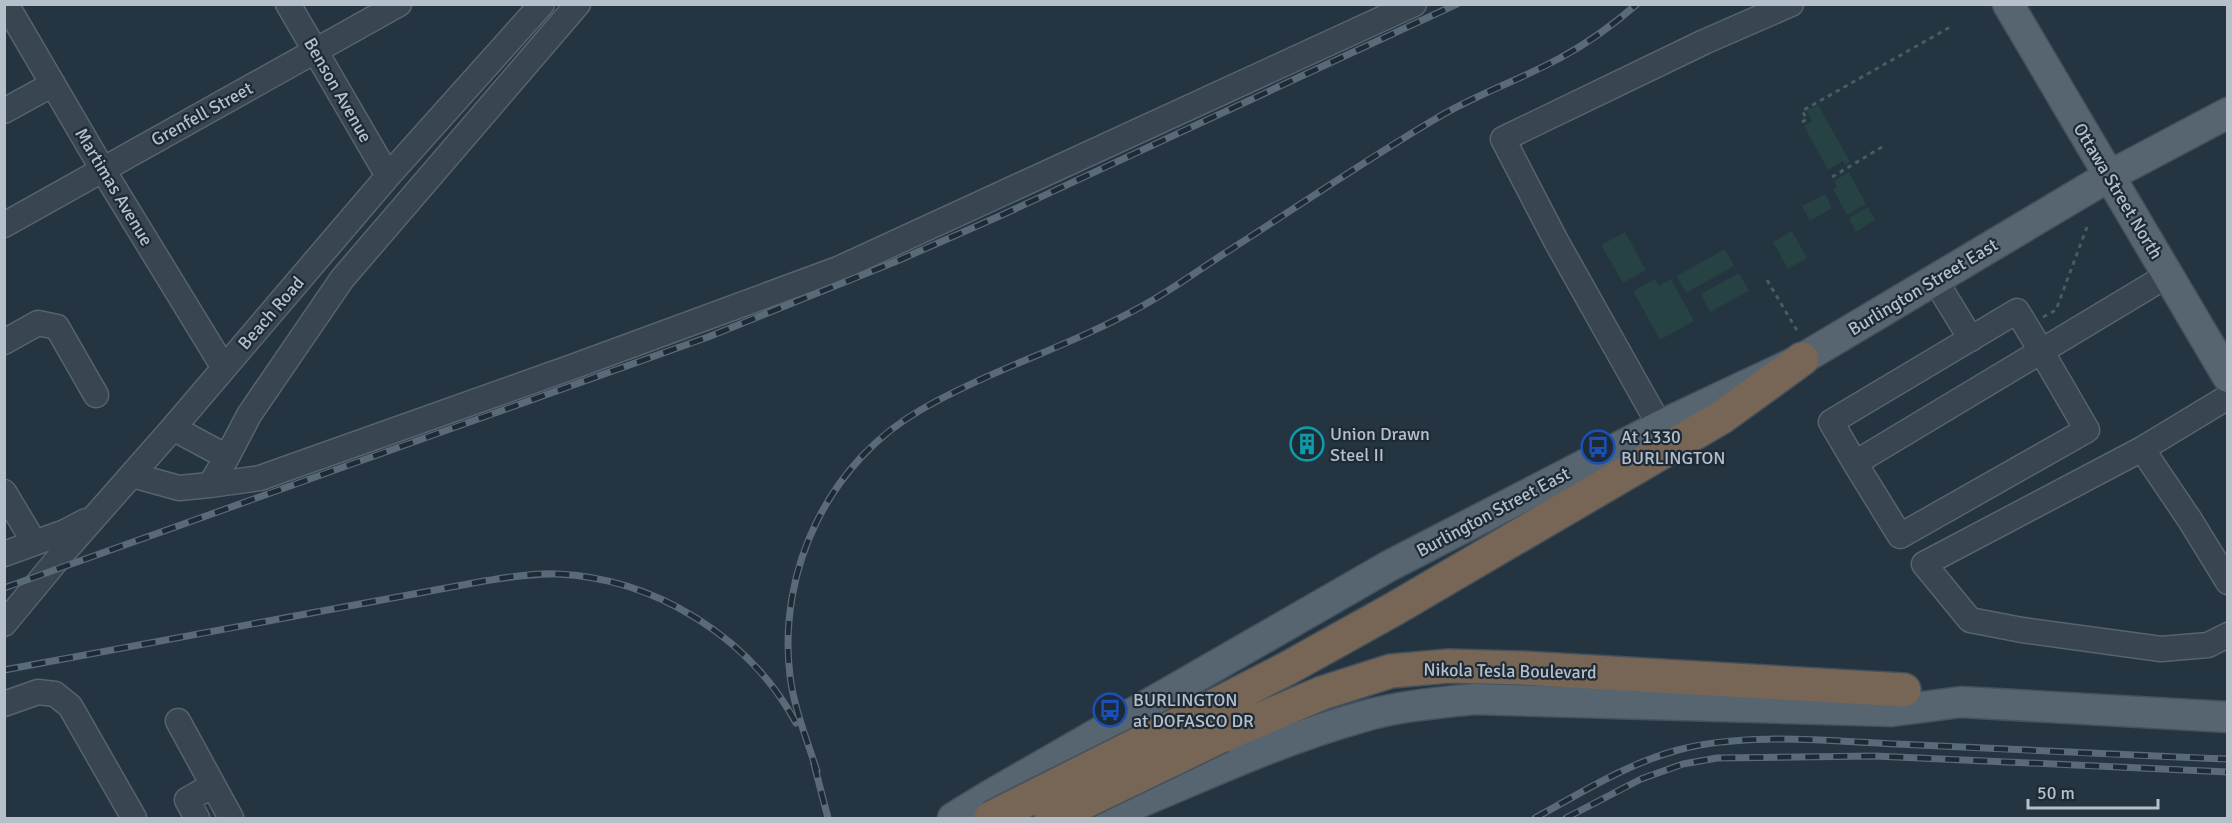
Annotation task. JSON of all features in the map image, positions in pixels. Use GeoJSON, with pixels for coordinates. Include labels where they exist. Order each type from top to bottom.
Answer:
{"type":"FeatureCollection","features":[{"type":"Feature","properties":{"kind":"highway","name":"Nikola Tesla Boulevard"},"geometry":{"type":"LineString","coordinates":[[1051,819],[1215,723],[1288,669],[1722,417],[1806,357]]}},
{"type":"Feature","properties":{"kind":"highway","name":"Nikola Tesla Boulevard"},"geometry":{"type":"LineString","coordinates":[[991,819],[1215,723],[1392,671],[1449,666],[1522,668],[1904,690]]}},
{"type":"Feature","properties":{"kind":"main road","name":"Ottawa Street North"},"geometry":{"type":"LineString","coordinates":[[2008,4],[2228,377]]}},
{"type":"Feature","properties":{"kind":"main road","name":"Burlington Street East"},"geometry":{"type":"LineString","coordinates":[[953,819],[1389,566],[1660,426],[1806,357],[2109,176],[2228,113]]}},
{"type":"Feature","properties":{"kind":"main road","name":"Nikola Tesla Boulevard"},"geometry":{"type":"LineString","coordinates":[[1904,690],[1961,702]]}},
{"type":"Feature","properties":{"kind":"main road"},"geometry":{"type":"LineString","coordinates":[[1106,817],[1224,766],[1302,736],[1362,717],[1412,706],[1474,699],[1892,711],[1961,702],[2228,717]]}},
{"type":"Feature","properties":{"kind":"street","name":"Martimas Avenue"},"geometry":{"type":"LineString","coordinates":[[6,4],[103,170],[224,368]]}},
{"type":"Feature","properties":{"kind":"street","name":"Benson Avenue"},"geometry":{"type":"LineString","coordinates":[[288,4],[388,176]]}},
{"type":"Feature","properties":{"kind":"street","name":"Grenfell Street"},"geometry":{"type":"LineString","coordinates":[[4,225],[399,4]]}},
{"type":"Feature","properties":{"kind":"street","name":"Beach Road"},"geometry":{"type":"LineString","coordinates":[[4,624],[388,176],[542,4]]}},
{"type":"Feature","properties":{"kind":"street"},"geometry":{"type":"LineString","coordinates":[[210,485],[249,415],[342,279],[578,4]]}},
{"type":"Feature","properties":{"kind":"street"},"geometry":{"type":"LineString","coordinates":[[132,475],[179,488],[260,478],[572,367],[838,269],[1414,4]]}},
{"type":"Feature","properties":{"kind":"street"},"geometry":{"type":"LineString","coordinates":[[1660,426],[1556,241],[1503,139],[1704,42],[1791,4]]}},
{"type":"Feature","properties":{"kind":"street"},"geometry":{"type":"LineString","coordinates":[[4,111],[53,84]]}},
{"type":"Feature","properties":{"kind":"street"},"geometry":{"type":"LineString","coordinates":[[1855,463],[2168,275]]}},
{"type":"Feature","properties":{"kind":"street"},"geometry":{"type":"LineString","coordinates":[[1935,280],[1971,339]]}},
{"type":"Feature","properties":{"kind":"street"},"geometry":{"type":"LineString","coordinates":[[2017,311],[2087,430],[1900,536],[1831,422],[1971,339],[2017,311]]}},
{"type":"Feature","properties":{"kind":"street"},"geometry":{"type":"LineString","coordinates":[[4,342],[38,323],[57,327],[96,395]]}},
{"type":"Feature","properties":{"kind":"street"},"geometry":{"type":"LineString","coordinates":[[2228,397],[2142,449],[1924,564],[1970,620],[2022,630],[2161,648],[2208,645],[2228,635]]}},
{"type":"Feature","properties":{"kind":"street"},"geometry":{"type":"LineString","coordinates":[[173,428],[227,457]]}},
{"type":"Feature","properties":{"kind":"street"},"geometry":{"type":"LineString","coordinates":[[2142,449],[2228,582]]}},
{"type":"Feature","properties":{"kind":"street"},"geometry":{"type":"LineString","coordinates":[[4,492],[34,542]]}},
{"type":"Feature","properties":{"kind":"street"},"geometry":{"type":"LineString","coordinates":[[4,554],[65,532],[94,517]]}},
{"type":"Feature","properties":{"kind":"street"},"geometry":{"type":"LineString","coordinates":[[4,542],[34,542]]}},
{"type":"Feature","properties":{"kind":"street"},"geometry":{"type":"LineString","coordinates":[[4,704],[38,692],[55,693],[70,706],[134,819]]}},
{"type":"Feature","properties":{"kind":"street"},"geometry":{"type":"LineString","coordinates":[[178,721],[231,819]]}},
{"type":"Feature","properties":{"kind":"street"},"geometry":{"type":"LineString","coordinates":[[1075,747],[1106,817]]}},
{"type":"Feature","properties":{"kind":"street"},"geometry":{"type":"LineString","coordinates":[[197,819],[187,800],[213,785]]}},
{"type":"Feature","properties":{"kind":"path"},"geometry":{"type":"LineString","coordinates":[[1802,122],[1807,119],[1802,111],[1952,26]]}},
{"type":"Feature","properties":{"kind":"path"},"geometry":{"type":"LineString","coordinates":[[1832,177],[1882,147]]}},
{"type":"Feature","properties":{"kind":"path"},"geometry":{"type":"LineString","coordinates":[[2026,326],[2056,310],[2087,227]]}},
{"type":"Feature","properties":{"kind":"path"},"geometry":{"type":"LineString","coordinates":[[1767,280],[1806,357]]}},
{"type":"Feature","properties":{"kind":"green space"},"geometry":{"type":"Polygon","coordinates":[[[1818,105],[1850,162],[1845,165],[1843,161],[1828,170],[1804,126],[1812,121],[1807,111],[1818,105]]]}},
{"type":"Feature","properties":{"kind":"green space"},"geometry":{"type":"Polygon","coordinates":[[[1849,172],[1866,204],[1847,215],[1833,189],[1837,187],[1834,181],[1849,172]]]}},
{"type":"Feature","properties":{"kind":"green space"},"geometry":{"type":"Polygon","coordinates":[[[1825,194],[1832,208],[1810,221],[1802,206],[1825,194]]]}},
{"type":"Feature","properties":{"kind":"green space"},"geometry":{"type":"Polygon","coordinates":[[[1868,207],[1875,220],[1856,232],[1849,218],[1868,207]]]}},
{"type":"Feature","properties":{"kind":"green space"},"geometry":{"type":"Polygon","coordinates":[[[1792,231],[1807,258],[1788,269],[1773,242],[1792,231]]]}},
{"type":"Feature","properties":{"kind":"green space"},"geometry":{"type":"Polygon","coordinates":[[[1625,232],[1646,270],[1623,283],[1601,245],[1625,232]]]}},
{"type":"Feature","properties":{"kind":"green space"},"geometry":{"type":"Polygon","coordinates":[[[1725,249],[1734,266],[1686,293],[1677,276],[1725,249]]]}},
{"type":"Feature","properties":{"kind":"green space"},"geometry":{"type":"Polygon","coordinates":[[[1739,273],[1749,291],[1710,312],[1701,294],[1739,273]]]}},
{"type":"Feature","properties":{"kind":"green space"},"geometry":{"type":"Polygon","coordinates":[[[1655,279],[1659,286],[1671,279],[1694,321],[1660,340],[1633,291],[1655,279]]]}},
{"type":"Feature","properties":{"kind":"railway"},"geometry":{"type":"LineString","coordinates":[[4,588],[708,337],[897,261],[1002,215],[1457,4]]}},
{"type":"Feature","properties":{"kind":"railway"},"geometry":{"type":"LineString","coordinates":[[817,771],[798,712],[790,676],[788,636],[792,596],[802,558],[817,521],[837,487],[862,457],[891,430],[924,408],[978,381],[1090,332],[1154,299],[1410,134],[1452,109],[1570,52],[1600,33],[1637,4]]}},
{"type":"Feature","properties":{"kind":"railway"},"geometry":{"type":"LineString","coordinates":[[4,670],[484,581],[557,574],[593,578],[629,587],[663,600],[696,618],[726,639],[753,664],[777,692],[796,723]]}},
{"type":"Feature","properties":{"kind":"railway"},"geometry":{"type":"LineString","coordinates":[[1535,818],[1640,763],[1678,750],[1730,741],[1814,740],[2228,759]]}},
{"type":"Feature","properties":{"kind":"railway"},"geometry":{"type":"LineString","coordinates":[[1566,818],[1641,779],[1683,764],[1717,758],[1875,756],[2228,772]]}},
{"type":"Feature","properties":{"kind":"railway"},"geometry":{"type":"LineString","coordinates":[[814,764],[828,818]]}},
{"type":"Feature","properties":{"kind":"place","name":"Union Drawn Steel II"},"geometry":{"type":"Point","coordinates":[1307,444]}},
{"type":"Feature","properties":{"kind":"place","name":"At 1330 BURLINGTON"},"geometry":{"type":"Point","coordinates":[1598,447]}},
{"type":"Feature","properties":{"kind":"place","name":"BURLINGTON at DOFASCO DR"},"geometry":{"type":"Point","coordinates":[1110,710]}}]}
